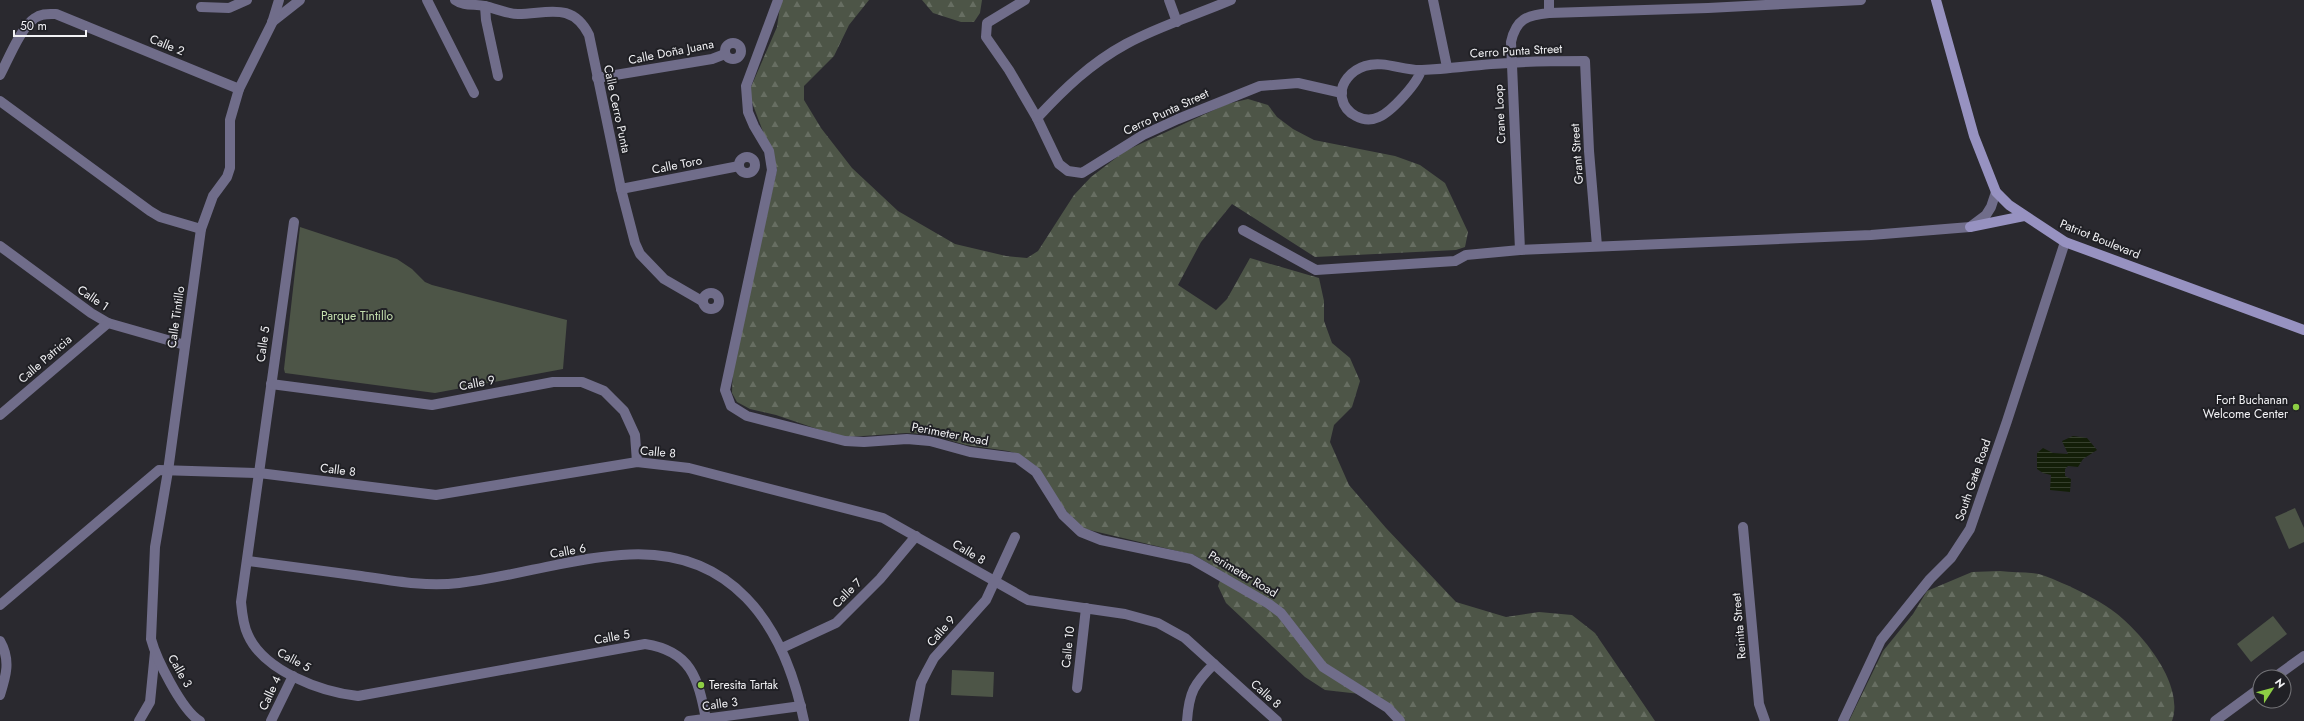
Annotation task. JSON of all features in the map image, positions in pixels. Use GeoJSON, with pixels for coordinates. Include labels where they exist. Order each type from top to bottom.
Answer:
{"type":"FeatureCollection","features":[{"type":"Feature","properties":{"kind":"street"},"geometry":{"type":"LineString","coordinates":[[201,7],[229,8],[247,0]]}},
{"type":"Feature","properties":{"kind":"street","name":"Calle Tintillo"},"geometry":{"type":"LineString","coordinates":[[155,652],[151,639],[155,547],[168,470],[201,229],[210,202],[227,177],[230,168],[230,120],[239,89],[272,23],[279,0]]}},
{"type":"Feature","properties":{"kind":"street"},"geometry":{"type":"LineString","coordinates":[[272,23],[300,0]]}},
{"type":"Feature","properties":{"kind":"street"},"geometry":{"type":"LineString","coordinates":[[427,0],[474,93]]}},
{"type":"Feature","properties":{"kind":"street","name":"Calle Cerro Punta"},"geometry":{"type":"LineString","coordinates":[[454,0],[459,3],[485,6],[516,14],[553,10],[573,16],[585,26],[589,34],[597,78],[630,228],[640,254],[664,279],[702,301]]}},
{"type":"Feature","properties":{"kind":"street","name":"Perimeter Road"},"geometry":{"type":"LineString","coordinates":[[778,0],[746,86],[748,112],[754,126],[769,151],[772,170],[725,390],[731,406],[747,416],[845,440],[864,442],[907,438],[930,441],[970,452],[1016,458],[1036,472],[1063,515],[1080,532],[1101,540],[1191,559],[1269,604],[1281,613],[1323,667],[1388,708],[1400,721]]}},
{"type":"Feature","properties":{"kind":"street","name":"Cerro Punta Street"},"geometry":{"type":"LineString","coordinates":[[1025,0],[991,19],[987,23],[985,32],[1037,118],[1059,164],[1068,171],[1082,173],[1143,136],[1178,119],[1260,86],[1298,83],[1342,93],[1343,86],[1348,77],[1365,66],[1381,64],[1421,70],[1510,63],[1585,61]]}},
{"type":"Feature","properties":{"kind":"street"},"geometry":{"type":"LineString","coordinates":[[1169,0],[1177,22]]}},
{"type":"Feature","properties":{"kind":"street"},"geometry":{"type":"LineString","coordinates":[[1037,118],[1064,89],[1100,60],[1127,44],[1231,0]]}},
{"type":"Feature","properties":{"kind":"street"},"geometry":{"type":"LineString","coordinates":[[1433,0],[1447,67]]}},
{"type":"Feature","properties":{"kind":"street"},"geometry":{"type":"LineString","coordinates":[[1548,13],[1549,0]]}},
{"type":"Feature","properties":{"kind":"street","name":"Crane Loop"},"geometry":{"type":"LineString","coordinates":[[1520,250],[1510,63],[1511,42],[1519,23],[1531,15],[1548,13],[1716,8],[1862,0]]}},
{"type":"Feature","properties":{"kind":"street","name":"Patriot Boulevard"},"geometry":{"type":"LineString","coordinates":[[1936,0],[1974,136],[1996,192],[2026,217],[2065,242],[2304,330]]}},
{"type":"Feature","properties":{"kind":"street"},"geometry":{"type":"LineString","coordinates":[[485,6],[486,20],[498,76]]}},
{"type":"Feature","properties":{"kind":"street","name":"Calle 2"},"geometry":{"type":"LineString","coordinates":[[0,75],[26,27],[40,15],[56,14],[239,89]]}},
{"type":"Feature","properties":{"kind":"street","name":"Calle Doña Juana"},"geometry":{"type":"LineString","coordinates":[[597,78],[712,59],[725,54]]}},
{"type":"Feature","properties":{"kind":"street","name":"Grant Street"},"geometry":{"type":"LineString","coordinates":[[1585,61],[1589,151],[1597,246]]}},
{"type":"Feature","properties":{"kind":"street"},"geometry":{"type":"LineString","coordinates":[[1342,93],[1345,106],[1353,115],[1373,119],[1383,115],[1413,85],[1421,70]]}},
{"type":"Feature","properties":{"kind":"street"},"geometry":{"type":"LineString","coordinates":[[0,101],[150,211],[160,217],[201,229]]}},
{"type":"Feature","properties":{"kind":"street","name":"Calle Toro"},"geometry":{"type":"LineString","coordinates":[[621,189],[739,166]]}},
{"type":"Feature","properties":{"kind":"street"},"geometry":{"type":"LineString","coordinates":[[1970,227],[1986,215],[1991,207],[1996,192]]}},
{"type":"Feature","properties":{"kind":"street"},"geometry":{"type":"LineString","coordinates":[[1243,230],[1316,270],[1455,261],[1466,255],[1520,250],[1871,235],[1970,227],[2026,217]]}},
{"type":"Feature","properties":{"kind":"street","name":"Calle 5"},"geometry":{"type":"LineString","coordinates":[[294,222],[258,473],[248,561],[241,602],[243,620],[248,636],[267,661],[292,676],[334,693],[358,696],[645,644],[657,646],[676,653],[690,669],[696,680],[706,719]]}},
{"type":"Feature","properties":{"kind":"street","name":"South Gate Road"},"geometry":{"type":"LineString","coordinates":[[1844,721],[1881,640],[1930,579],[1951,558],[1970,529],[2065,242]]}},
{"type":"Feature","properties":{"kind":"street","name":"Calle 1"},"geometry":{"type":"LineString","coordinates":[[0,246],[91,313],[108,323],[185,345]]}},
{"type":"Feature","properties":{"kind":"street","name":"Calle Patricia"},"geometry":{"type":"LineString","coordinates":[[0,415],[108,323]]}},
{"type":"Feature","properties":{"kind":"street","name":"Calle 9"},"geometry":{"type":"LineString","coordinates":[[271,384],[432,405],[553,382],[582,382],[604,391],[624,411],[635,434],[637,462]]}},
{"type":"Feature","properties":{"kind":"street","name":"Calle 8"},"geometry":{"type":"LineString","coordinates":[[0,605],[159,470],[258,473],[436,495],[637,462],[689,468],[883,518],[1028,600],[1086,608],[1158,622],[1185,638],[1277,721]]}},
{"type":"Feature","properties":{"kind":"street","name":"Reinita Street"},"geometry":{"type":"LineString","coordinates":[[1743,528],[1759,704],[1764,721]]}},
{"type":"Feature","properties":{"kind":"street","name":"Calle 7"},"geometry":{"type":"LineString","coordinates":[[782,648],[836,624],[880,578],[916,536]]}},
{"type":"Feature","properties":{"kind":"street","name":"Calle 9"},"geometry":{"type":"LineString","coordinates":[[914,721],[916,703],[921,683],[934,658],[986,600],[1015,537]]}},
{"type":"Feature","properties":{"kind":"street","name":"Calle 6"},"geometry":{"type":"LineString","coordinates":[[248,561],[422,585],[460,583],[621,555],[656,554],[678,559],[716,574],[733,586],[760,611],[782,648],[801,706],[804,721]]}},
{"type":"Feature","properties":{"kind":"street","name":"Calle 10"},"geometry":{"type":"LineString","coordinates":[[1077,688],[1086,608]]}},
{"type":"Feature","properties":{"kind":"street"},"geometry":{"type":"LineString","coordinates":[[0,641],[7,660],[6,675],[0,695]]}},
{"type":"Feature","properties":{"kind":"street","name":"Calle 3"},"geometry":{"type":"LineString","coordinates":[[139,721],[150,702],[155,652]]}},
{"type":"Feature","properties":{"kind":"street","name":"Calle 3"},"geometry":{"type":"LineString","coordinates":[[155,652],[173,687],[190,712],[200,721]]}},
{"type":"Feature","properties":{"kind":"street"},"geometry":{"type":"LineString","coordinates":[[2286,669],[2304,656]]}},
{"type":"Feature","properties":{"kind":"street"},"geometry":{"type":"LineString","coordinates":[[1187,721],[1191,692],[1197,681],[1214,664]]}},
{"type":"Feature","properties":{"kind":"street","name":"Calle 4"},"geometry":{"type":"LineString","coordinates":[[272,721],[292,676]]}},
{"type":"Feature","properties":{"kind":"street"},"geometry":{"type":"LineString","coordinates":[[2215,721],[2252,694]]}},
{"type":"Feature","properties":{"kind":"street","name":"Calle 3"},"geometry":{"type":"LineString","coordinates":[[689,721],[801,706]]}},
{"type":"Feature","properties":{"kind":"green space"},"geometry":{"type":"Polygon","coordinates":[[[781,0],[869,0],[849,25],[834,56],[804,86],[804,100],[821,128],[852,168],[898,211],[955,244],[1006,256],[1027,258],[1038,251],[1074,195],[1091,177],[1125,151],[1227,104],[1248,99],[1268,105],[1277,117],[1293,129],[1314,140],[1395,156],[1420,165],[1445,183],[1468,232],[1465,247],[1456,250],[1315,257],[1232,204],[1201,242],[1178,285],[1216,310],[1227,299],[1250,258],[1319,278],[1324,301],[1324,321],[1332,343],[1350,358],[1360,381],[1352,407],[1334,425],[1330,442],[1349,485],[1386,528],[1456,602],[1506,617],[1539,612],[1572,615],[1595,633],[1655,721],[1394,721],[1384,709],[1360,694],[1325,690],[1305,677],[1226,603],[1218,586],[1223,572],[1194,555],[1081,528],[1018,454],[1008,451],[966,445],[928,434],[906,433],[849,437],[832,434],[776,415],[750,409],[737,402],[732,393],[733,367],[777,169],[750,97],[751,87],[777,27],[781,0]]]}},
{"type":"Feature","properties":{"kind":"green space"},"geometry":{"type":"Polygon","coordinates":[[[922,0],[982,0],[980,13],[974,22],[961,22],[933,13],[922,0]]]}},
{"type":"Feature","properties":{"kind":"green space","name":"Parque Tintillo"},"geometry":{"type":"Polygon","coordinates":[[[300,227],[397,259],[412,269],[425,282],[432,285],[567,320],[563,369],[435,393],[285,373],[284,369],[300,227]]]}},
{"type":"Feature","properties":{"kind":"green space"},"geometry":{"type":"Polygon","coordinates":[[[2295,508],[2304,528],[2304,542],[2289,549],[2275,517],[2295,508]]]}},
{"type":"Feature","properties":{"kind":"green space"},"geometry":{"type":"Polygon","coordinates":[[[2000,571],[2040,574],[2069,586],[2106,606],[2131,626],[2156,656],[2165,672],[2172,689],[2174,706],[2172,721],[1849,721],[1883,651],[1913,614],[1927,591],[1972,572],[2000,571]]]}},
{"type":"Feature","properties":{"kind":"green space"},"geometry":{"type":"Polygon","coordinates":[[[2273,616],[2287,634],[2251,662],[2237,644],[2273,616]]]}},
{"type":"Feature","properties":{"kind":"green space"},"geometry":{"type":"Polygon","coordinates":[[[952,670],[994,672],[993,697],[951,695],[952,670]]]}},
{"type":"Feature","properties":{"kind":"shaded area"},"geometry":{"type":"Polygon","coordinates":[[[2073,436],[2087,438],[2097,450],[2083,459],[2078,467],[2068,466],[2065,469],[2065,476],[2071,479],[2070,492],[2050,490],[2051,475],[2043,473],[2037,469],[2037,453],[2043,448],[2053,453],[2068,454],[2062,441],[2073,436]]]}},
{"type":"Feature","properties":{"kind":"place","name":"Fort Buchanan Welcome Center"},"geometry":{"type":"Point","coordinates":[2296,407]}},
{"type":"Feature","properties":{"kind":"place","name":"Teresita Tartak"},"geometry":{"type":"Point","coordinates":[701,685]}}]}
